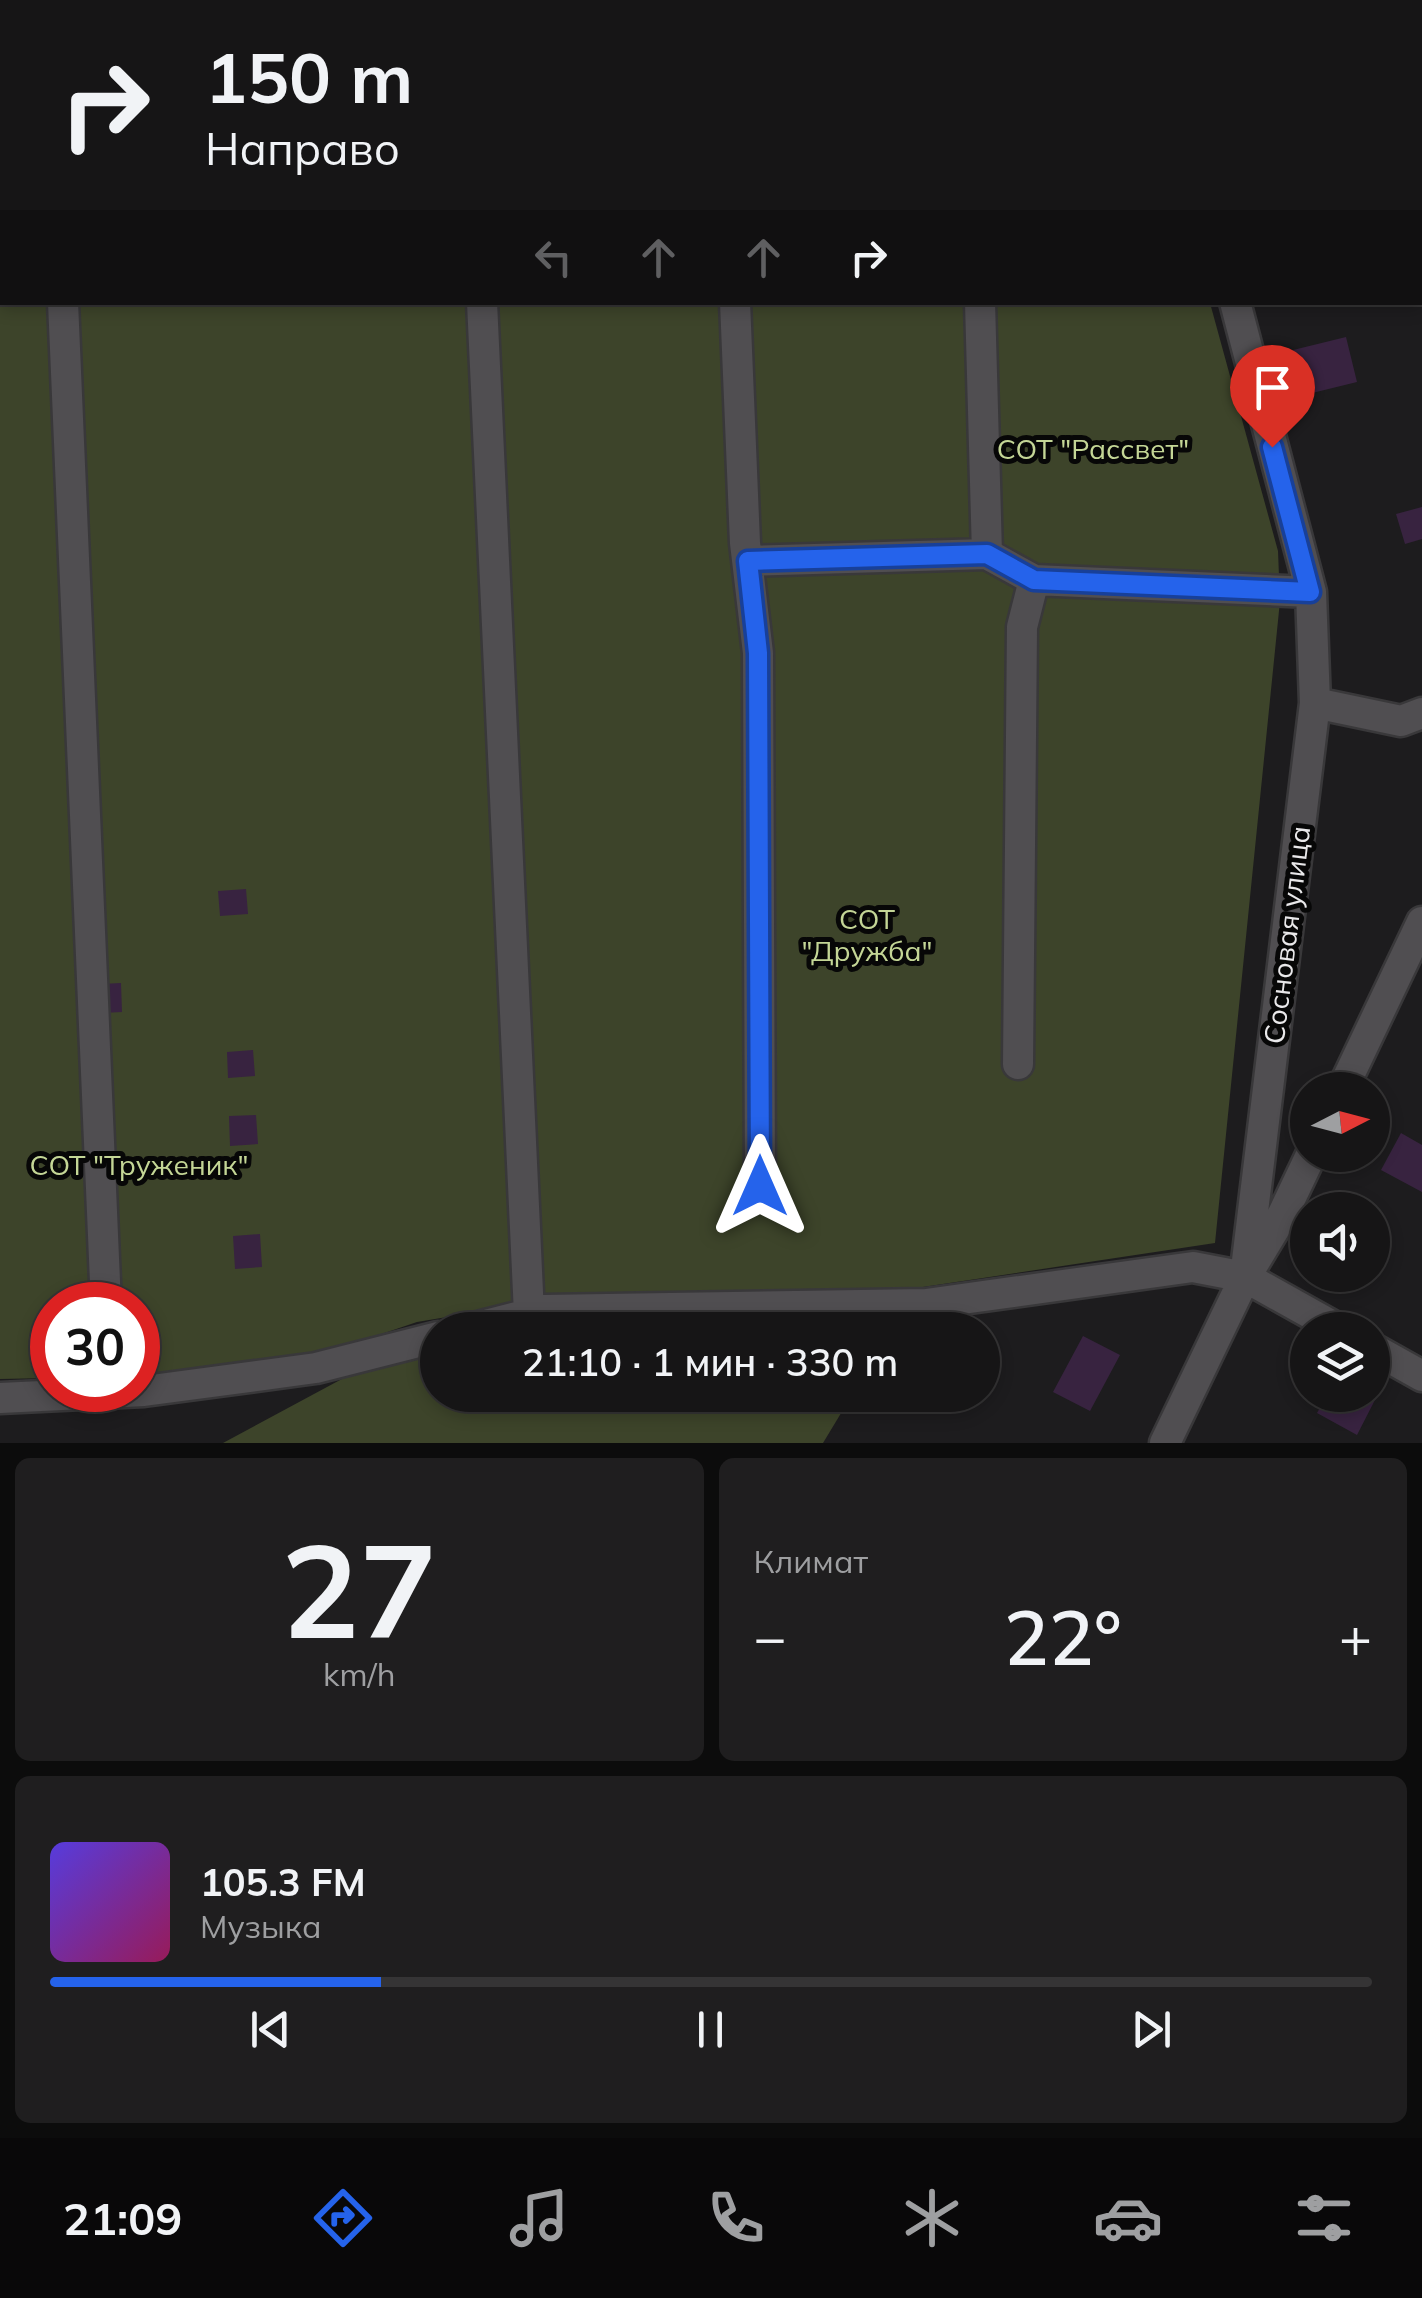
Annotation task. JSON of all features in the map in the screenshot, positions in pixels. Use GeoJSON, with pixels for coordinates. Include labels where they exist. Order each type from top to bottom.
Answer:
{"type":"FeatureCollection","features":[{"type":"Feature","properties":{"kind":"street"},"geometry":{"type":"LineString","coordinates":[[63,305],[105,1282]]}},
{"type":"Feature","properties":{"kind":"street"},"geometry":{"type":"LineString","coordinates":[[482,305],[529,1312]]}},
{"type":"Feature","properties":{"kind":"street"},"geometry":{"type":"LineString","coordinates":[[735,305],[748,561],[758,653],[760,1186]]}},
{"type":"Feature","properties":{"kind":"street"},"geometry":{"type":"LineString","coordinates":[[980,305],[987,554]]}},
{"type":"Feature","properties":{"kind":"street","name":"Сосновая улица"},"geometry":{"type":"LineString","coordinates":[[1235,305],[1310,592],[1315,703],[1245,1277]]}},
{"type":"Feature","properties":{"kind":"street"},"geometry":{"type":"LineString","coordinates":[[748,561],[987,554],[1034,580],[1310,592]]}},
{"type":"Feature","properties":{"kind":"street"},"geometry":{"type":"LineString","coordinates":[[1018,1064],[1022,627],[1034,580]]}},
{"type":"Feature","properties":{"kind":"street"},"geometry":{"type":"LineString","coordinates":[[1315,703],[1401,721],[1422,713]]}},
{"type":"Feature","properties":{"kind":"street"},"geometry":{"type":"LineString","coordinates":[[1351,1072],[1422,922]]}},
{"type":"Feature","properties":{"kind":"street","name":"Сосновая улица"},"geometry":{"type":"LineString","coordinates":[[1165,1443],[1245,1277],[1282,1218],[1303,1172]]}},
{"type":"Feature","properties":{"kind":"street"},"geometry":{"type":"LineString","coordinates":[[536,1312],[926,1304],[1192,1267],[1245,1277],[1308,1312]]}},
{"type":"Feature","properties":{"kind":"street"},"geometry":{"type":"LineString","coordinates":[[160,1385],[316,1368],[420,1342]]}},
{"type":"Feature","properties":{"kind":"street"},"geometry":{"type":"LineString","coordinates":[[1390,1358],[1422,1376]]}},
{"type":"Feature","properties":{"kind":"street"},"geometry":{"type":"LineString","coordinates":[[0,1398],[30,1396]]}},
{"type":"Feature","properties":{"kind":"green space","name":"СОТ \"Дружба\""},"geometry":{"type":"Polygon","coordinates":[[[0,305],[1211,305],[1278,551],[1280,601],[1215,1243],[903,1290],[560,1298],[477,1312],[420,1312],[420,1321],[287,1366],[160,1374],[160,1282],[30,1282],[30,1378],[0,1379],[0,305]]]}},
{"type":"Feature","properties":{"kind":"green space"},"geometry":{"type":"Polygon","coordinates":[[[420,1337],[420,1412],[842,1412],[823,1443],[223,1443],[420,1337]]]}},
{"type":"Feature","properties":{"kind":"building"},"geometry":{"type":"Polygon","coordinates":[[[1346,337],[1357,382],[1300,396],[1289,351],[1346,337]]]}},
{"type":"Feature","properties":{"kind":"building"},"geometry":{"type":"Polygon","coordinates":[[[1422,507],[1422,539],[1405,544],[1396,514],[1422,507]]]}},
{"type":"Feature","properties":{"kind":"building"},"geometry":{"type":"Polygon","coordinates":[[[246,889],[248,914],[220,916],[218,891],[246,889]]]}},
{"type":"Feature","properties":{"kind":"building"},"geometry":{"type":"Polygon","coordinates":[[[121,983],[122,1012],[102,1013],[101,984],[121,983]]]}},
{"type":"Feature","properties":{"kind":"building"},"geometry":{"type":"Polygon","coordinates":[[[253,1050],[255,1076],[228,1078],[227,1052],[253,1050]]]}},
{"type":"Feature","properties":{"kind":"building"},"geometry":{"type":"Polygon","coordinates":[[[256,1115],[258,1144],[230,1146],[229,1116],[256,1115]]]}},
{"type":"Feature","properties":{"kind":"building"},"geometry":{"type":"Polygon","coordinates":[[[1401,1133],[1422,1145],[1422,1192],[1385,1172],[1390,1172],[1390,1153],[1401,1133]]]}},
{"type":"Feature","properties":{"kind":"building"},"geometry":{"type":"Polygon","coordinates":[[[260,1234],[262,1267],[235,1269],[233,1236],[260,1234]]]}},
{"type":"Feature","properties":{"kind":"building"},"geometry":{"type":"Polygon","coordinates":[[[1083,1336],[1120,1355],[1090,1411],[1053,1392],[1083,1336]]]}},
{"type":"Feature","properties":{"kind":"building"},"geometry":{"type":"Polygon","coordinates":[[[1318,1412],[1369,1412],[1357,1435],[1318,1412]]]}},
{"type":"Feature","properties":{"kind":"route"},"geometry":{"type":"LineString","coordinates":[[760,1186],[758,653],[748,561],[987,554],[1034,580],[1310,592],[1272,447]]}},
{"type":"Feature","properties":{"kind":"park label","name":"СОТ \"Рассвет\""},"geometry":{"type":"Point","coordinates":[1093,449]}},
{"type":"Feature","properties":{"kind":"park label","name":"СОТ \"Труженик\""},"geometry":{"type":"Point","coordinates":[139,1165]}}]}
